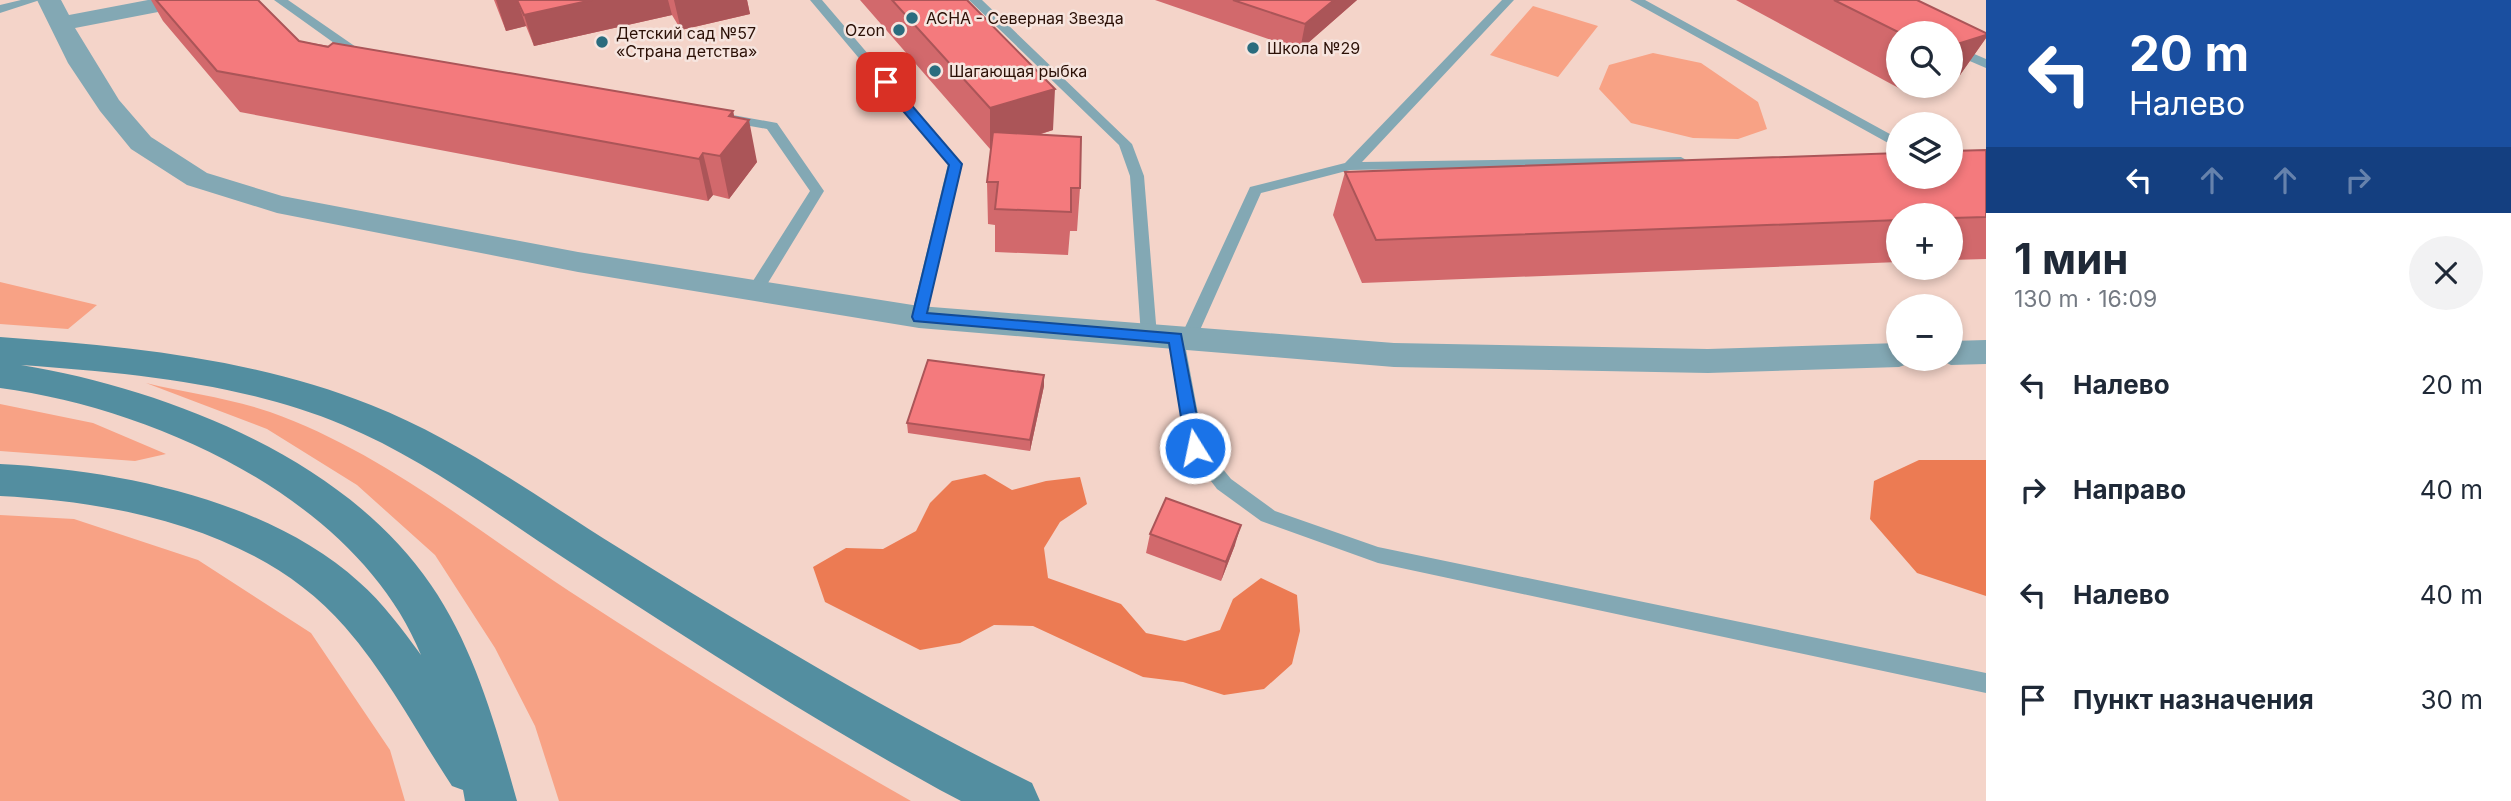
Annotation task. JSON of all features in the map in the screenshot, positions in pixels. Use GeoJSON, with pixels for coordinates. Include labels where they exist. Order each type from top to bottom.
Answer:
{"type":"FeatureCollection","features":[{"type":"Feature","properties":{"kind":"street"},"geometry":{"type":"LineString","coordinates":[[184,0],[55,12],[109,105],[141,143],[168,163],[197,179],[278,204],[578,262],[919,317],[1394,355],[1708,361],[1886,355]]}},
{"type":"Feature","properties":{"kind":"street"},"geometry":{"type":"LineString","coordinates":[[0,350],[123,359],[209,371],[283,390],[357,415],[436,454],[739,647],[897,742],[1014,801]]}},
{"type":"Feature","properties":{"kind":"street"},"geometry":{"type":"LineString","coordinates":[[1963,353],[1986,352]]}},
{"type":"Feature","properties":{"kind":"street"},"geometry":{"type":"LineString","coordinates":[[0,375],[79,391],[155,414],[216,438],[270,467],[331,507],[373,548],[414,597],[452,669],[490,799]]}},
{"type":"Feature","properties":{"kind":"street"},"geometry":{"type":"LineString","coordinates":[[0,480],[82,489],[168,504],[243,534],[293,559],[341,593],[383,641],[490,799]]}},
{"type":"Feature","properties":{"kind":"lane"},"geometry":{"type":"LineString","coordinates":[[0,9],[34,0]]}},
{"type":"Feature","properties":{"kind":"lane"},"geometry":{"type":"LineString","coordinates":[[280,0],[352,50],[379,55]]}},
{"type":"Feature","properties":{"kind":"lane"},"geometry":{"type":"LineString","coordinates":[[816,0],[955,164],[919,317]]}},
{"type":"Feature","properties":{"kind":"lane"},"geometry":{"type":"LineString","coordinates":[[975,0],[1125,144],[1138,176],[1195,448],[1224,484],[1268,516],[1378,555],[1986,683]]}},
{"type":"Feature","properties":{"kind":"lane"},"geometry":{"type":"LineString","coordinates":[[1350,166],[1508,0]]}},
{"type":"Feature","properties":{"kind":"lane"},"geometry":{"type":"LineString","coordinates":[[1636,0],[1886,138]]}},
{"type":"Feature","properties":{"kind":"lane"},"geometry":{"type":"LineString","coordinates":[[1963,53],[1986,64]]}},
{"type":"Feature","properties":{"kind":"lane"},"geometry":{"type":"LineString","coordinates":[[718,116],[772,126],[817,191],[754,292]]}},
{"type":"Feature","properties":{"kind":"lane"},"geometry":{"type":"LineString","coordinates":[[1171,337],[1255,190],[1350,166],[1692,161]]}},
{"type":"Feature","properties":{"kind":"shaded area"},"geometry":{"type":"Polygon","coordinates":[[[1533,6],[1598,26],[1558,77],[1490,55],[1533,6]]]}},
{"type":"Feature","properties":{"kind":"shaded area"},"geometry":{"type":"Polygon","coordinates":[[[1653,53],[1701,63],[1758,102],[1767,129],[1738,139],[1693,138],[1631,123],[1599,89],[1609,65],[1653,53]]]}},
{"type":"Feature","properties":{"kind":"shaded area"},"geometry":{"type":"Polygon","coordinates":[[[0,282],[97,305],[68,329],[0,324],[0,282]]]}},
{"type":"Feature","properties":{"kind":"shaded area"},"geometry":{"type":"Polygon","coordinates":[[[146,383],[255,407],[310,428],[349,447],[424,492],[569,591],[696,672],[911,801],[559,801],[535,726],[495,648],[435,555],[357,485],[267,429],[146,383]]]}},
{"type":"Feature","properties":{"kind":"shaded area"},"geometry":{"type":"Polygon","coordinates":[[[0,404],[93,423],[166,454],[135,461],[0,451],[0,404]]]}},
{"type":"Feature","properties":{"kind":"shaded area"},"geometry":{"type":"Polygon","coordinates":[[[1919,460],[1986,460],[1986,596],[1917,573],[1870,519],[1874,481],[1919,460]]]}},
{"type":"Feature","properties":{"kind":"shaded area"},"geometry":{"type":"Polygon","coordinates":[[[985,474],[1012,490],[1046,481],[1080,477],[1087,504],[1060,522],[1044,548],[1048,578],[1121,604],[1146,633],[1185,641],[1220,630],[1233,599],[1261,578],[1297,595],[1300,631],[1292,664],[1264,689],[1224,695],[1183,682],[1143,677],[1033,626],[994,625],[960,643],[920,650],[825,602],[813,567],[846,548],[883,549],[916,531],[930,503],[952,481],[985,474]]]}},
{"type":"Feature","properties":{"kind":"shaded area"},"geometry":{"type":"Polygon","coordinates":[[[0,515],[74,519],[198,560],[311,633],[390,750],[405,801],[0,801],[0,515]]]}},
{"type":"Feature","properties":{"kind":"building"},"geometry":{"type":"Polygon","coordinates":[[[156,0],[258,0],[299,41],[328,47],[333,43],[733,111],[729,116],[749,120],[720,156],[703,153],[699,159],[217,71],[156,0]]]}},
{"type":"Feature","properties":{"kind":"building"},"geometry":{"type":"Polygon","coordinates":[[[517,0],[592,0],[524,15],[517,0]]]}},
{"type":"Feature","properties":{"kind":"building"},"geometry":{"type":"Polygon","coordinates":[[[892,0],[967,0],[1055,89],[990,108],[892,0]]]}},
{"type":"Feature","properties":{"kind":"building"},"geometry":{"type":"Polygon","coordinates":[[[1233,0],[1334,0],[1305,24],[1233,0]]]}},
{"type":"Feature","properties":{"kind":"building"},"geometry":{"type":"Polygon","coordinates":[[[1834,0],[1917,0],[1961,21],[1886,21],[1886,26],[1834,0]]]}},
{"type":"Feature","properties":{"kind":"building"},"geometry":{"type":"Polygon","coordinates":[[[1963,22],[1986,33],[1963,42],[1963,22]]]}},
{"type":"Feature","properties":{"kind":"building"},"geometry":{"type":"Polygon","coordinates":[[[993,132],[1081,137],[1080,188],[1071,188],[1071,212],[995,209],[998,182],[987,182],[993,132]]]}},
{"type":"Feature","properties":{"kind":"building"},"geometry":{"type":"Polygon","coordinates":[[[1986,150],[1986,217],[1963,218],[1963,203],[1886,203],[1886,220],[1376,240],[1345,172],[1886,153],[1886,189],[1963,189],[1963,151],[1986,150]]]}},
{"type":"Feature","properties":{"kind":"building"},"geometry":{"type":"Polygon","coordinates":[[[928,360],[1044,375],[1030,440],[907,423],[928,360]]]}},
{"type":"Feature","properties":{"kind":"building"},"geometry":{"type":"Polygon","coordinates":[[[1166,498],[1241,525],[1226,562],[1150,534],[1166,498]]]}},
{"type":"Feature","properties":{"kind":"place","name":"АСНА - Северная Звезда"},"geometry":{"type":"Point","coordinates":[912,18]}},
{"type":"Feature","properties":{"kind":"place","name":"Ozon"},"geometry":{"type":"Point","coordinates":[899,30]}},
{"type":"Feature","properties":{"kind":"place","name":"Детский сад №57 «Страна детства»"},"geometry":{"type":"Point","coordinates":[602,42]}},
{"type":"Feature","properties":{"kind":"place","name":"Школа №29"},"geometry":{"type":"Point","coordinates":[1253,48]}},
{"type":"Feature","properties":{"kind":"place","name":"Шагающая рыбка"},"geometry":{"type":"Point","coordinates":[935,71]}},
{"type":"Feature","properties":{"kind":"route"},"geometry":{"type":"LineString","coordinates":[[886,82],[955,164],[919,317],[1176,338],[1195,448]]}}]}
